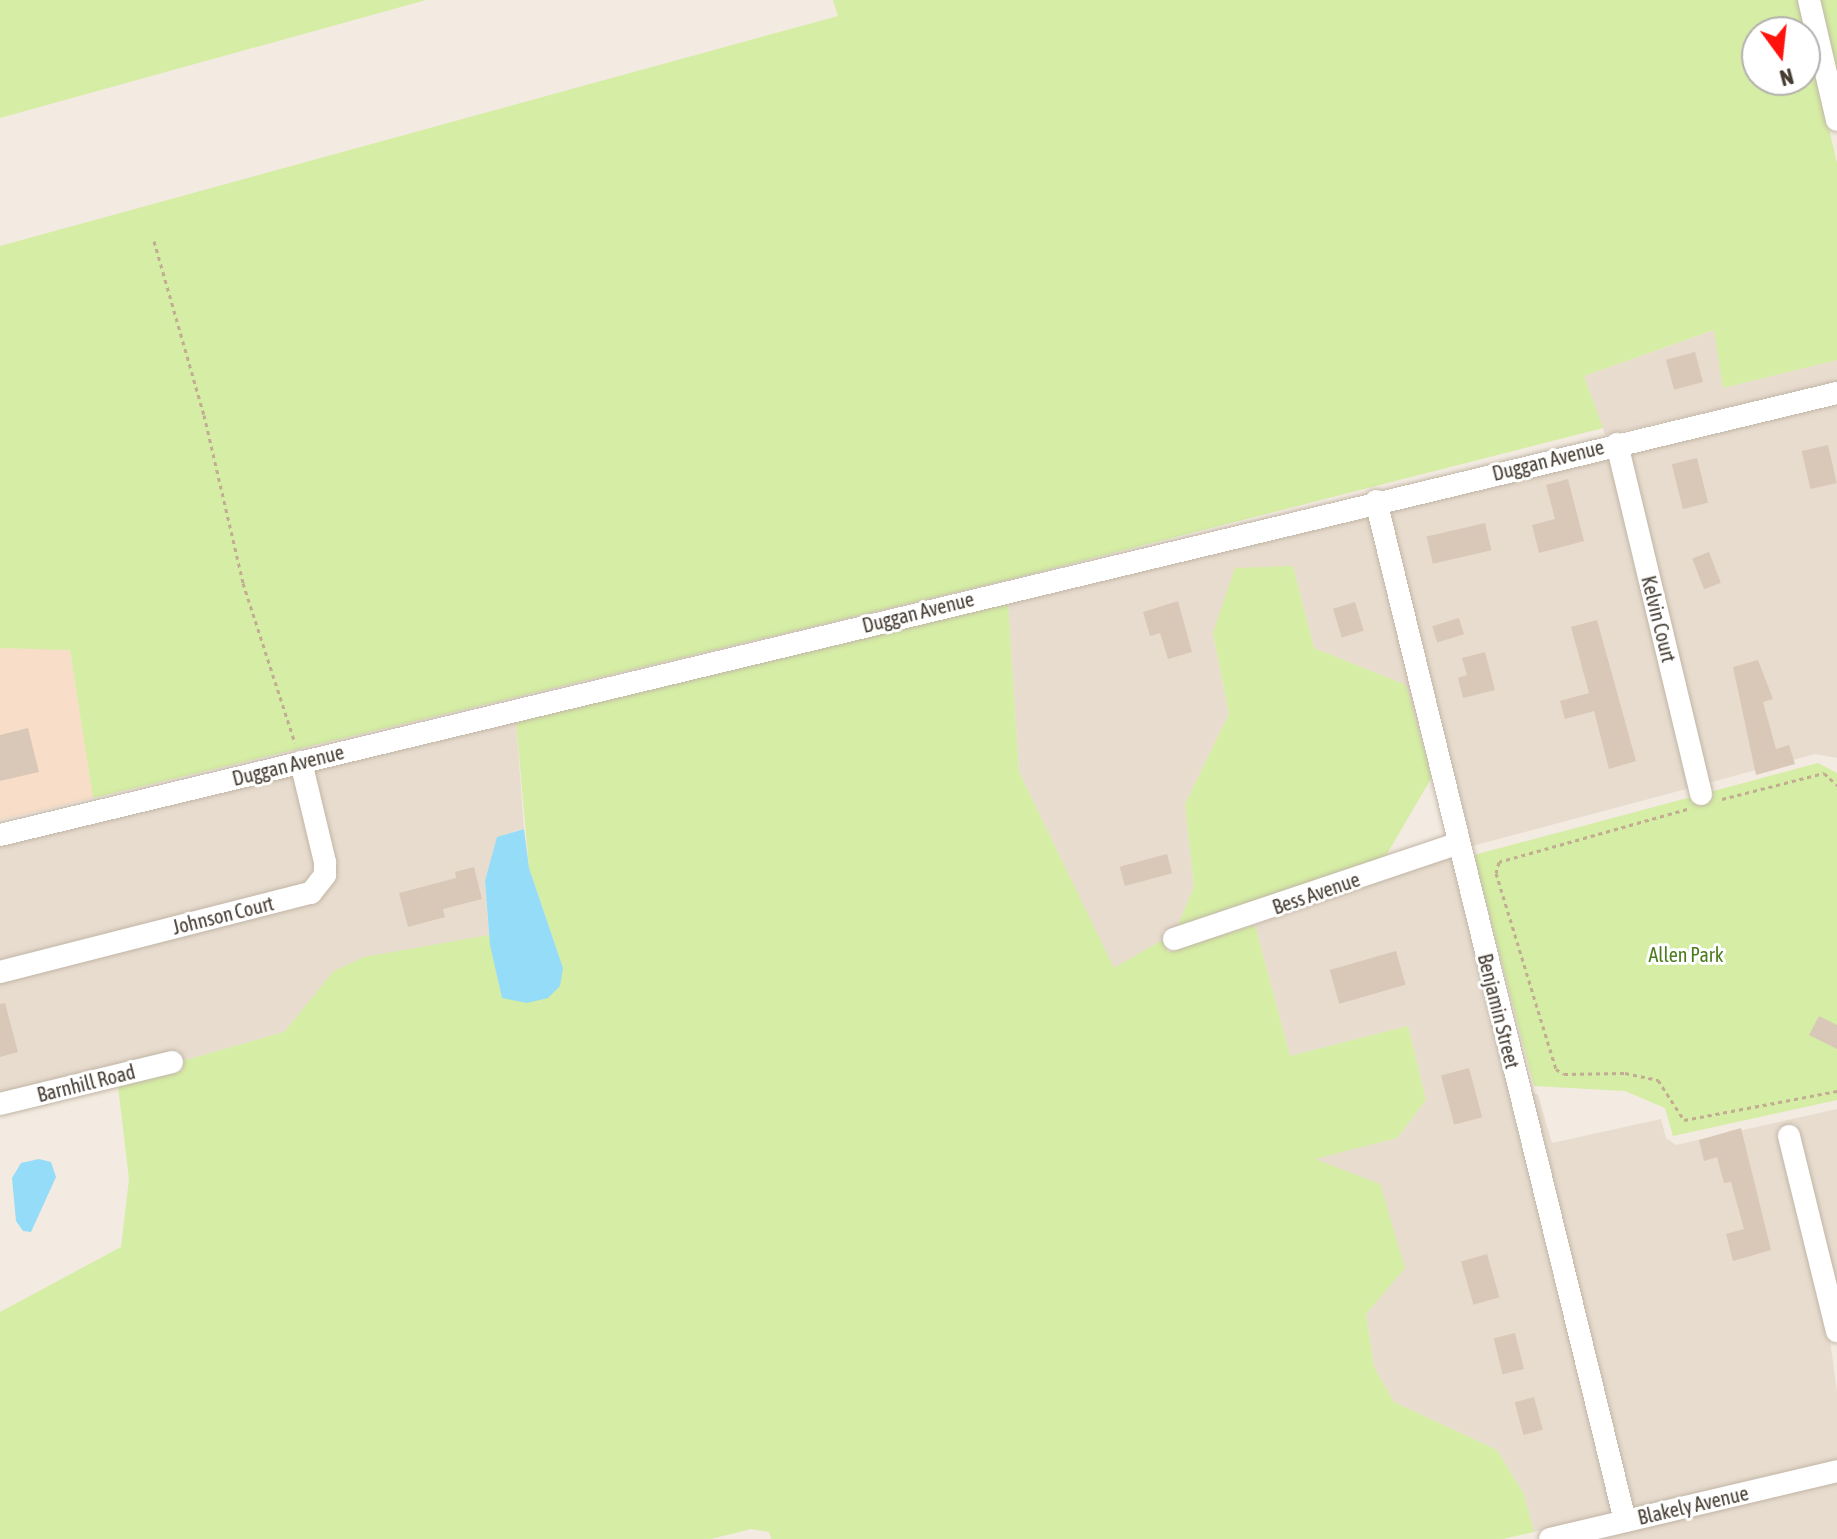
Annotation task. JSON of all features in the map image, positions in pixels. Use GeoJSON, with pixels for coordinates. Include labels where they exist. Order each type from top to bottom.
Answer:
{"type":"FeatureCollection","features":[{"type":"Feature","properties":{"kind":"street"},"geometry":{"type":"LineString","coordinates":[[1809,0],[1837,120]]}},
{"type":"Feature","properties":{"kind":"street","name":"Duggan Avenue"},"geometry":{"type":"LineString","coordinates":[[0,835],[1376,501],[1837,393]]}},
{"type":"Feature","properties":{"kind":"street","name":"Kelvin Court"},"geometry":{"type":"LineString","coordinates":[[1617,444],[1702,801]]}},
{"type":"Feature","properties":{"kind":"street","name":"Benjamin Street"},"geometry":{"type":"LineString","coordinates":[[1376,501],[1457,844],[1625,1521]]}},
{"type":"Feature","properties":{"kind":"street","name":"Johnson Court"},"geometry":{"type":"LineString","coordinates":[[0,972],[311,893],[325,875],[325,862],[301,762]]}},
{"type":"Feature","properties":{"kind":"street","name":"Bess Avenue"},"geometry":{"type":"LineString","coordinates":[[1174,939],[1457,844]]}},
{"type":"Feature","properties":{"kind":"street","name":"Barnhill Road"},"geometry":{"type":"LineString","coordinates":[[0,1104],[172,1062]]}},
{"type":"Feature","properties":{"kind":"street"},"geometry":{"type":"LineString","coordinates":[[1789,1136],[1837,1331]]}},
{"type":"Feature","properties":{"kind":"street","name":"Blakely Avenue"},"geometry":{"type":"LineString","coordinates":[[1550,1539],[1837,1471]]}},
{"type":"Feature","properties":{"kind":"path"},"geometry":{"type":"LineString","coordinates":[[154,241],[208,430],[243,583],[301,762]]}},
{"type":"Feature","properties":{"kind":"path"},"geometry":{"type":"LineString","coordinates":[[1837,785],[1824,773],[1702,801],[1499,862],[1496,873],[1556,1069],[1658,1080],[1684,1120],[1837,1091]]}},
{"type":"Feature","properties":{"kind":"shaded area"},"geometry":{"type":"Polygon","coordinates":[[[1715,330],[1723,388],[1837,360],[1837,382],[1605,435],[1584,376],[1715,330]]]}},
{"type":"Feature","properties":{"kind":"shaded area"},"geometry":{"type":"Polygon","coordinates":[[[1837,404],[1837,758],[1815,754],[1708,783],[1628,452],[1837,404]]]}},
{"type":"Feature","properties":{"kind":"shaded area"},"geometry":{"type":"Polygon","coordinates":[[[1610,456],[1690,788],[1472,846],[1469,852],[1387,510],[1610,456]]]}},
{"type":"Feature","properties":{"kind":"shaded area"},"geometry":{"type":"Polygon","coordinates":[[[1369,514],[1429,765],[1406,685],[1314,648],[1293,566],[1213,633],[1229,714],[1185,804],[1194,887],[1177,927],[1162,931],[1164,939],[1114,969],[1019,772],[1008,601],[1369,514]]]}},
{"type":"Feature","properties":{"kind":"shaded area"},"geometry":{"type":"Polygon","coordinates":[[[0,648],[70,649],[93,798],[0,820],[0,648]]]}},
{"type":"Feature","properties":{"kind":"shaded area"},"geometry":{"type":"Polygon","coordinates":[[[516,721],[524,829],[512,832],[485,881],[489,935],[365,959],[335,971],[284,1032],[182,1061],[178,1050],[0,1093],[0,983],[317,902],[333,881],[312,770],[516,721]]]}},
{"type":"Feature","properties":{"kind":"shaded area"},"geometry":{"type":"Polygon","coordinates":[[[294,774],[315,863],[306,883],[0,960],[0,846],[294,774]]]}},
{"type":"Feature","properties":{"kind":"shaded area"},"geometry":{"type":"Polygon","coordinates":[[[1451,857],[1614,1513],[1534,1532],[1524,1494],[1497,1450],[1394,1402],[1374,1367],[1366,1314],[1404,1268],[1314,1158],[1397,1138],[1426,1100],[1408,1026],[1290,1056],[1255,925],[1451,857]]]}},
{"type":"Feature","properties":{"kind":"shaded area"},"geometry":{"type":"Polygon","coordinates":[[[1528,1090],[1538,1095],[1552,1143],[1661,1119],[1666,1138],[1676,1145],[1837,1109],[1837,1291],[1796,1124],[1778,1128],[1830,1340],[1837,1392],[1837,1460],[1632,1508],[1528,1090]]]}},
{"type":"Feature","properties":{"kind":"shaded area"},"geometry":{"type":"Polygon","coordinates":[[[1837,1482],[1837,1539],[1597,1539],[1837,1482]]]}},
{"type":"Feature","properties":{"kind":"green space"},"geometry":{"type":"Polygon","coordinates":[[[0,0],[426,0],[0,118],[0,0]]]}},
{"type":"Feature","properties":{"kind":"green space"},"geometry":{"type":"Polygon","coordinates":[[[833,0],[1799,0],[1803,16],[1741,16],[1741,96],[1821,94],[1837,163],[1837,360],[1723,388],[1714,330],[1584,376],[1603,428],[1007,580],[93,798],[70,650],[0,648],[0,246],[838,16],[833,0]]]}},
{"type":"Feature","properties":{"kind":"green space"},"geometry":{"type":"Polygon","coordinates":[[[1818,0],[1837,0],[1837,80],[1818,0]]]}},
{"type":"Feature","properties":{"kind":"green space"},"geometry":{"type":"Polygon","coordinates":[[[1293,566],[1314,648],[1406,685],[1432,777],[1384,859],[1177,927],[1194,887],[1185,804],[1229,714],[1213,633],[1235,568],[1293,566]]]}},
{"type":"Feature","properties":{"kind":"green space"},"geometry":{"type":"Polygon","coordinates":[[[1008,601],[1019,772],[1114,968],[1164,939],[1168,952],[1255,925],[1290,1056],[1408,1026],[1426,1100],[1397,1138],[1315,1159],[1380,1184],[1405,1268],[1366,1314],[1374,1367],[1394,1402],[1497,1450],[1524,1494],[1534,1532],[1503,1539],[771,1539],[769,1532],[751,1529],[711,1539],[0,1539],[0,1312],[121,1247],[129,1179],[118,1086],[183,1070],[182,1061],[284,1032],[334,971],[364,957],[489,935],[502,998],[563,968],[529,868],[516,721],[1008,601]]]}},
{"type":"Feature","properties":{"kind":"green space","name":"Allen Park"},"geometry":{"type":"Polygon","coordinates":[[[1818,763],[1837,773],[1837,1100],[1673,1136],[1665,1108],[1625,1091],[1534,1086],[1474,855],[1818,763]]]}},
{"type":"Feature","properties":{"kind":"water"},"geometry":{"type":"Polygon","coordinates":[[[524,829],[529,868],[563,968],[560,986],[548,998],[527,1003],[502,998],[490,945],[485,881],[497,837],[524,829]]]}},
{"type":"Feature","properties":{"kind":"water"},"geometry":{"type":"Polygon","coordinates":[[[39,1159],[51,1162],[56,1177],[31,1232],[23,1231],[16,1221],[12,1178],[21,1163],[39,1159]]]}},
{"type":"Feature","properties":{"kind":"building"},"geometry":{"type":"Polygon","coordinates":[[[1695,352],[1703,382],[1674,390],[1666,360],[1695,352]]]}},
{"type":"Feature","properties":{"kind":"building"},"geometry":{"type":"Polygon","coordinates":[[[1828,445],[1837,483],[1810,489],[1802,451],[1828,445]]]}},
{"type":"Feature","properties":{"kind":"building"},"geometry":{"type":"Polygon","coordinates":[[[1697,458],[1708,503],[1683,509],[1672,464],[1697,458]]]}},
{"type":"Feature","properties":{"kind":"building"},"geometry":{"type":"Polygon","coordinates":[[[1568,479],[1584,541],[1539,553],[1532,525],[1555,519],[1546,485],[1568,479]]]}},
{"type":"Feature","properties":{"kind":"building"},"geometry":{"type":"Polygon","coordinates":[[[1485,523],[1491,550],[1433,564],[1427,536],[1485,523]]]}},
{"type":"Feature","properties":{"kind":"building"},"geometry":{"type":"Polygon","coordinates":[[[1709,552],[1721,583],[1704,589],[1692,558],[1709,552]]]}},
{"type":"Feature","properties":{"kind":"building"},"geometry":{"type":"Polygon","coordinates":[[[1178,601],[1192,652],[1168,659],[1160,633],[1150,636],[1143,612],[1178,601]]]}},
{"type":"Feature","properties":{"kind":"building"},"geometry":{"type":"Polygon","coordinates":[[[1355,602],[1364,631],[1342,637],[1333,609],[1355,602]]]}},
{"type":"Feature","properties":{"kind":"building"},"geometry":{"type":"Polygon","coordinates":[[[1459,618],[1464,634],[1437,642],[1432,626],[1459,618]]]}},
{"type":"Feature","properties":{"kind":"building"},"geometry":{"type":"Polygon","coordinates":[[[1597,620],[1636,761],[1609,769],[1594,711],[1565,719],[1560,701],[1589,693],[1571,627],[1597,620]]]}},
{"type":"Feature","properties":{"kind":"building"},"geometry":{"type":"Polygon","coordinates":[[[1485,652],[1495,690],[1463,698],[1458,678],[1467,675],[1462,658],[1485,652]]]}},
{"type":"Feature","properties":{"kind":"building"},"geometry":{"type":"Polygon","coordinates":[[[1758,660],[1773,699],[1763,702],[1776,749],[1789,745],[1795,764],[1756,775],[1733,667],[1758,660]]]}},
{"type":"Feature","properties":{"kind":"building"},"geometry":{"type":"Polygon","coordinates":[[[28,728],[39,772],[0,781],[0,735],[28,728]]]}},
{"type":"Feature","properties":{"kind":"building"},"geometry":{"type":"Polygon","coordinates":[[[1167,854],[1172,873],[1125,886],[1120,867],[1167,854]]]}},
{"type":"Feature","properties":{"kind":"building"},"geometry":{"type":"Polygon","coordinates":[[[474,867],[482,899],[443,909],[445,917],[408,927],[399,893],[456,878],[455,872],[474,867]]]}},
{"type":"Feature","properties":{"kind":"building"},"geometry":{"type":"Polygon","coordinates":[[[1396,951],[1406,985],[1339,1004],[1330,970],[1396,951]]]}},
{"type":"Feature","properties":{"kind":"building"},"geometry":{"type":"Polygon","coordinates":[[[5,1003],[18,1052],[0,1057],[0,1004],[5,1003]]]}},
{"type":"Feature","properties":{"kind":"building"},"geometry":{"type":"Polygon","coordinates":[[[1819,1016],[1837,1025],[1837,1049],[1809,1035],[1819,1016]]]}},
{"type":"Feature","properties":{"kind":"building"},"geometry":{"type":"Polygon","coordinates":[[[1469,1068],[1482,1117],[1454,1125],[1441,1076],[1469,1068]]]}},
{"type":"Feature","properties":{"kind":"building"},"geometry":{"type":"Polygon","coordinates":[[[1741,1128],[1771,1250],[1733,1261],[1726,1234],[1744,1229],[1731,1182],[1724,1183],[1717,1157],[1704,1161],[1699,1140],[1741,1128]]]}},
{"type":"Feature","properties":{"kind":"building"},"geometry":{"type":"Polygon","coordinates":[[[1487,1254],[1499,1297],[1473,1305],[1461,1261],[1487,1254]]]}},
{"type":"Feature","properties":{"kind":"building"},"geometry":{"type":"Polygon","coordinates":[[[1515,1333],[1524,1369],[1503,1374],[1494,1338],[1515,1333]]]}},
{"type":"Feature","properties":{"kind":"building"},"geometry":{"type":"Polygon","coordinates":[[[1534,1397],[1543,1430],[1523,1435],[1515,1402],[1534,1397]]]}}]}
